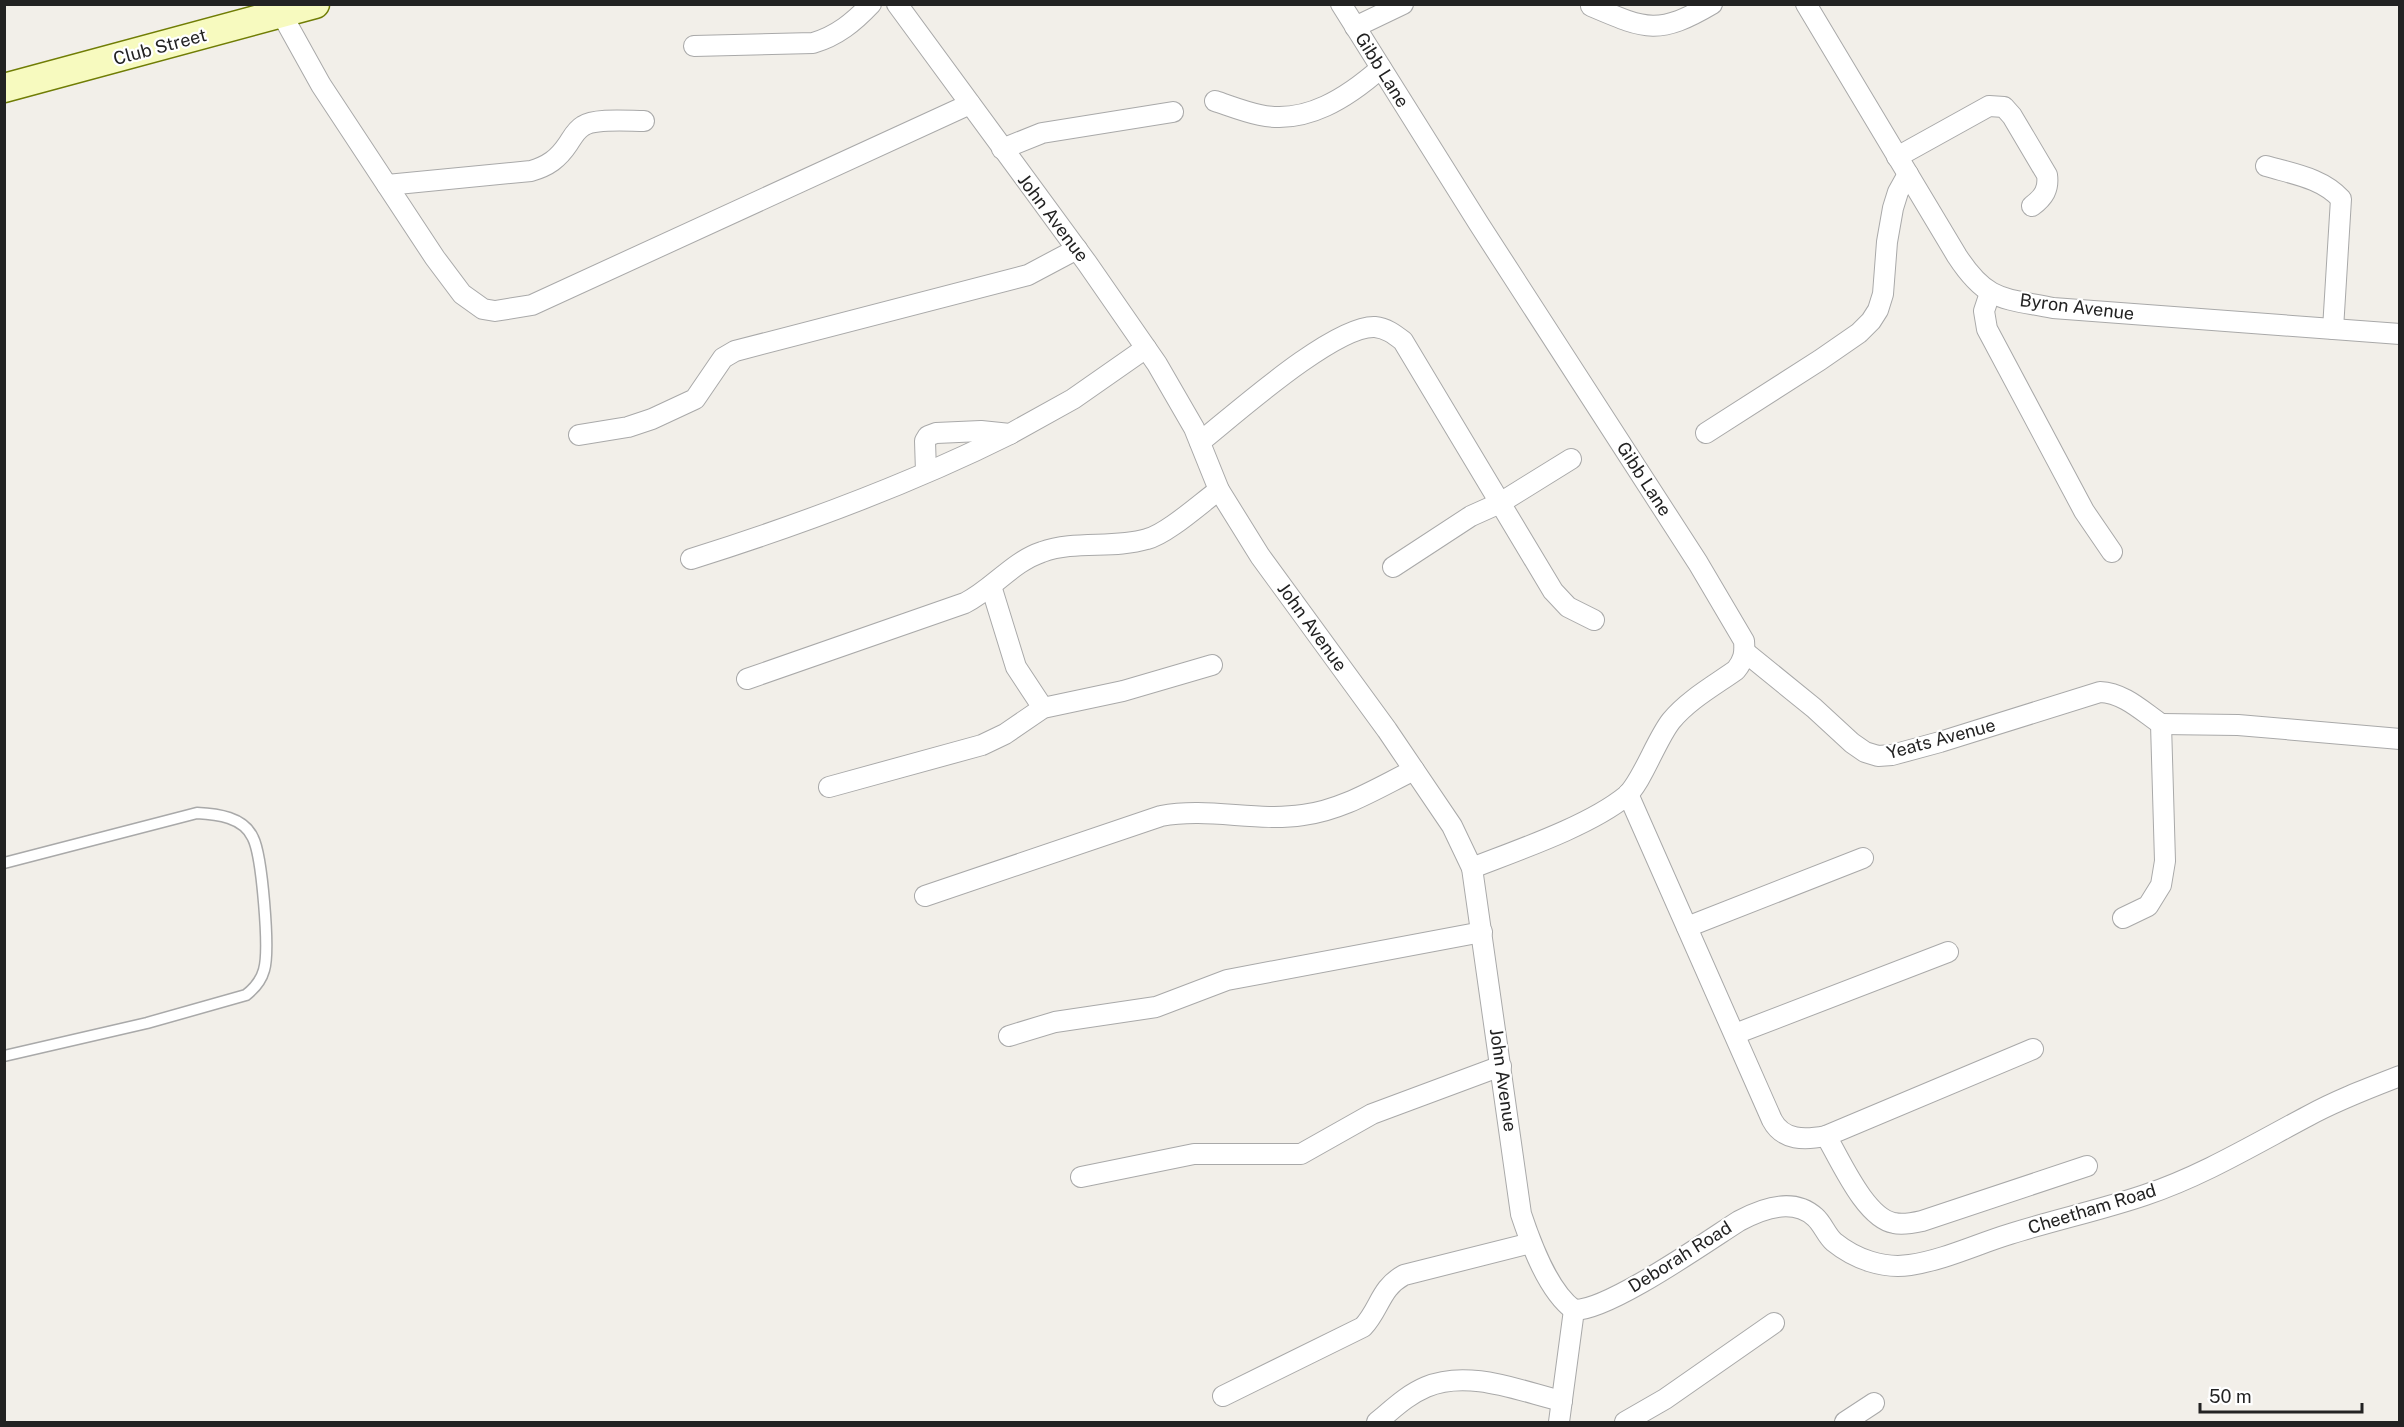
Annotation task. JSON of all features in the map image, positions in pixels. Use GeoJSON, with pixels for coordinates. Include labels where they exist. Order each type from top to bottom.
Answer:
{"type":"FeatureCollection","features":[{"type":"Feature","properties":{"kind":"main road","name":"Club Street"},"geometry":{"type":"LineString","coordinates":[[4,88],[315,4]]}},
{"type":"Feature","properties":{"kind":"street"},"geometry":{"type":"LineString","coordinates":[[694,46],[813,43],[828,39],[848,26],[871,4]]}},
{"type":"Feature","properties":{"kind":"street","name":"John Avenue"},"geometry":{"type":"LineString","coordinates":[[897,4],[1077,249],[1146,348],[1182,405],[1219,490],[1260,556],[1414,770],[1461,841],[1472,868],[1517,1194],[1531,1243],[1557,1291],[1574,1310]]}},
{"type":"Feature","properties":{"kind":"street","name":"Gibb Lane"},"geometry":{"type":"LineString","coordinates":[[1341,4],[1722,600],[1740,630],[1745,652]]}},
{"type":"Feature","properties":{"kind":"street"},"geometry":{"type":"LineString","coordinates":[[1355,27],[1403,4]]}},
{"type":"Feature","properties":{"kind":"street"},"geometry":{"type":"LineString","coordinates":[[1591,6],[1638,25],[1655,26],[1672,25],[1712,4]]}},
{"type":"Feature","properties":{"kind":"street","name":"Byron Avenue"},"geometry":{"type":"LineString","coordinates":[[1806,4],[1969,274],[1978,285],[1990,293],[2054,308],[2400,334]]}},
{"type":"Feature","properties":{"kind":"street"},"geometry":{"type":"LineString","coordinates":[[281,13],[321,85],[435,258],[462,294],[483,309],[506,311],[532,305],[969,104]]}},
{"type":"Feature","properties":{"kind":"street"},"geometry":{"type":"LineString","coordinates":[[1215,101],[1261,116],[1280,117],[1303,114],[1335,102],[1356,90],[1381,68]]}},
{"type":"Feature","properties":{"kind":"street"},"geometry":{"type":"LineString","coordinates":[[1897,157],[1989,106],[2004,107],[2012,116],[2047,175],[2048,186],[2041,200],[2032,206]]}},
{"type":"Feature","properties":{"kind":"street"},"geometry":{"type":"LineString","coordinates":[[1002,149],[1042,133],[1173,112]]}},
{"type":"Feature","properties":{"kind":"street"},"geometry":{"type":"LineString","coordinates":[[387,185],[531,171],[547,166],[557,159],[574,134],[584,125],[598,122],[644,121]]}},
{"type":"Feature","properties":{"kind":"street"},"geometry":{"type":"LineString","coordinates":[[2266,166],[2317,181],[2332,188],[2342,199],[2333,329]]}},
{"type":"Feature","properties":{"kind":"street"},"geometry":{"type":"LineString","coordinates":[[1706,433],[1820,360],[1859,333],[1871,321],[1878,310],[1883,294],[1887,242],[1893,207],[1908,174]]}},
{"type":"Feature","properties":{"kind":"street"},"geometry":{"type":"LineString","coordinates":[[579,435],[628,427],[652,419],[695,399],[723,358],[735,351],[1017,279],[1036,273],[1077,249]]}},
{"type":"Feature","properties":{"kind":"street"},"geometry":{"type":"LineString","coordinates":[[1990,293],[1984,312],[1987,329],[2084,511],[2112,552]]}},
{"type":"Feature","properties":{"kind":"street"},"geometry":{"type":"LineString","coordinates":[[1200,442],[1308,358],[1359,329],[1388,330],[1402,341],[1553,591],[1568,607],[1594,620]]}},
{"type":"Feature","properties":{"kind":"street"},"geometry":{"type":"LineString","coordinates":[[691,559],[773,534],[926,472],[1010,434],[1073,399],[1146,348]]}},
{"type":"Feature","properties":{"kind":"street"},"geometry":{"type":"LineString","coordinates":[[926,472],[925,441],[928,436],[936,433],[981,431],[1010,434]]}},
{"type":"Feature","properties":{"kind":"street"},"geometry":{"type":"LineString","coordinates":[[1393,567],[1471,516],[1500,503],[1571,459]]}},
{"type":"Feature","properties":{"kind":"street"},"geometry":{"type":"LineString","coordinates":[[747,679],[965,603],[1023,561],[1050,549],[1140,541],[1157,536],[1219,490]]}},
{"type":"Feature","properties":{"kind":"street"},"geometry":{"type":"LineString","coordinates":[[991,586],[1016,667],[1043,708]]}},
{"type":"Feature","properties":{"kind":"street"},"geometry":{"type":"LineString","coordinates":[[1472,868],[1599,813],[1628,794],[1672,720],[1736,670],[1742,663],[1745,652]]}},
{"type":"Feature","properties":{"kind":"street","name":"Yeats Avenue"},"geometry":{"type":"LineString","coordinates":[[1745,652],[1814,708],[1852,743],[1865,752],[1878,756],[1892,755],[1940,742],[2100,692],[2123,697],[2161,724]]}},
{"type":"Feature","properties":{"kind":"street"},"geometry":{"type":"LineString","coordinates":[[829,787],[982,745],[1005,734],[1043,708],[1123,691],[1212,664]]}},
{"type":"Feature","properties":{"kind":"street"},"geometry":{"type":"LineString","coordinates":[[2123,918],[2148,906],[2161,885],[2164,869],[2161,724],[2238,725],[2400,739]]}},
{"type":"Feature","properties":{"kind":"street"},"geometry":{"type":"LineString","coordinates":[[925,896],[1161,816],[1182,814],[1272,817],[1303,815],[1339,806],[1414,770]]}},
{"type":"Feature","properties":{"kind":"street"},"geometry":{"type":"LineString","coordinates":[[1628,794],[1777,1129],[1792,1137],[1826,1136],[2032,1049]]}},
{"type":"Feature","properties":{"kind":"street"},"geometry":{"type":"LineString","coordinates":[[1687,927],[1863,858]]}},
{"type":"Feature","properties":{"kind":"street"},"geometry":{"type":"LineString","coordinates":[[1009,1036],[1055,1022],[1156,1007],[1227,980],[1482,932]]}},
{"type":"Feature","properties":{"kind":"street"},"geometry":{"type":"LineString","coordinates":[[1735,1034],[1948,952]]}},
{"type":"Feature","properties":{"kind":"street"},"geometry":{"type":"LineString","coordinates":[[1081,1177],[1194,1154],[1301,1154],[1372,1114],[1501,1066]]}},
{"type":"Feature","properties":{"kind":"street","name":"Cheetham Road"},"geometry":{"type":"LineString","coordinates":[[1786,1206],[1806,1211],[1816,1217],[1833,1241],[1854,1255],[1871,1263],[1889,1266],[1910,1265],[2145,1195],[2253,1146],[2310,1114],[2400,1076]]}},
{"type":"Feature","properties":{"kind":"street"},"geometry":{"type":"LineString","coordinates":[[1826,1136],[1867,1204],[1883,1219],[1894,1223],[1922,1221],[2087,1166]]}},
{"type":"Feature","properties":{"kind":"street","name":"Deborah Road"},"geometry":{"type":"LineString","coordinates":[[1574,1310],[1590,1308],[1629,1289],[1753,1213],[1786,1206]]}},
{"type":"Feature","properties":{"kind":"street"},"geometry":{"type":"LineString","coordinates":[[1223,1396],[1363,1327],[1386,1287],[1404,1275],[1531,1243]]}},
{"type":"Feature","properties":{"kind":"street"},"geometry":{"type":"LineString","coordinates":[[1559,1422],[1574,1310]]}},
{"type":"Feature","properties":{"kind":"street"},"geometry":{"type":"LineString","coordinates":[[1625,1422],[1665,1400],[1774,1323]]}},
{"type":"Feature","properties":{"kind":"street"},"geometry":{"type":"LineString","coordinates":[[1377,1422],[1400,1403],[1427,1387],[1457,1381],[1483,1383],[1562,1401]]}},
{"type":"Feature","properties":{"kind":"street"},"geometry":{"type":"LineString","coordinates":[[1845,1422],[1874,1402]]}},
{"type":"Feature","properties":{"kind":"lane"},"geometry":{"type":"LineString","coordinates":[[4,863],[197,813],[210,813],[236,821],[253,837],[258,853],[267,957],[260,980],[246,995],[147,1023],[4,1056]]}}]}
